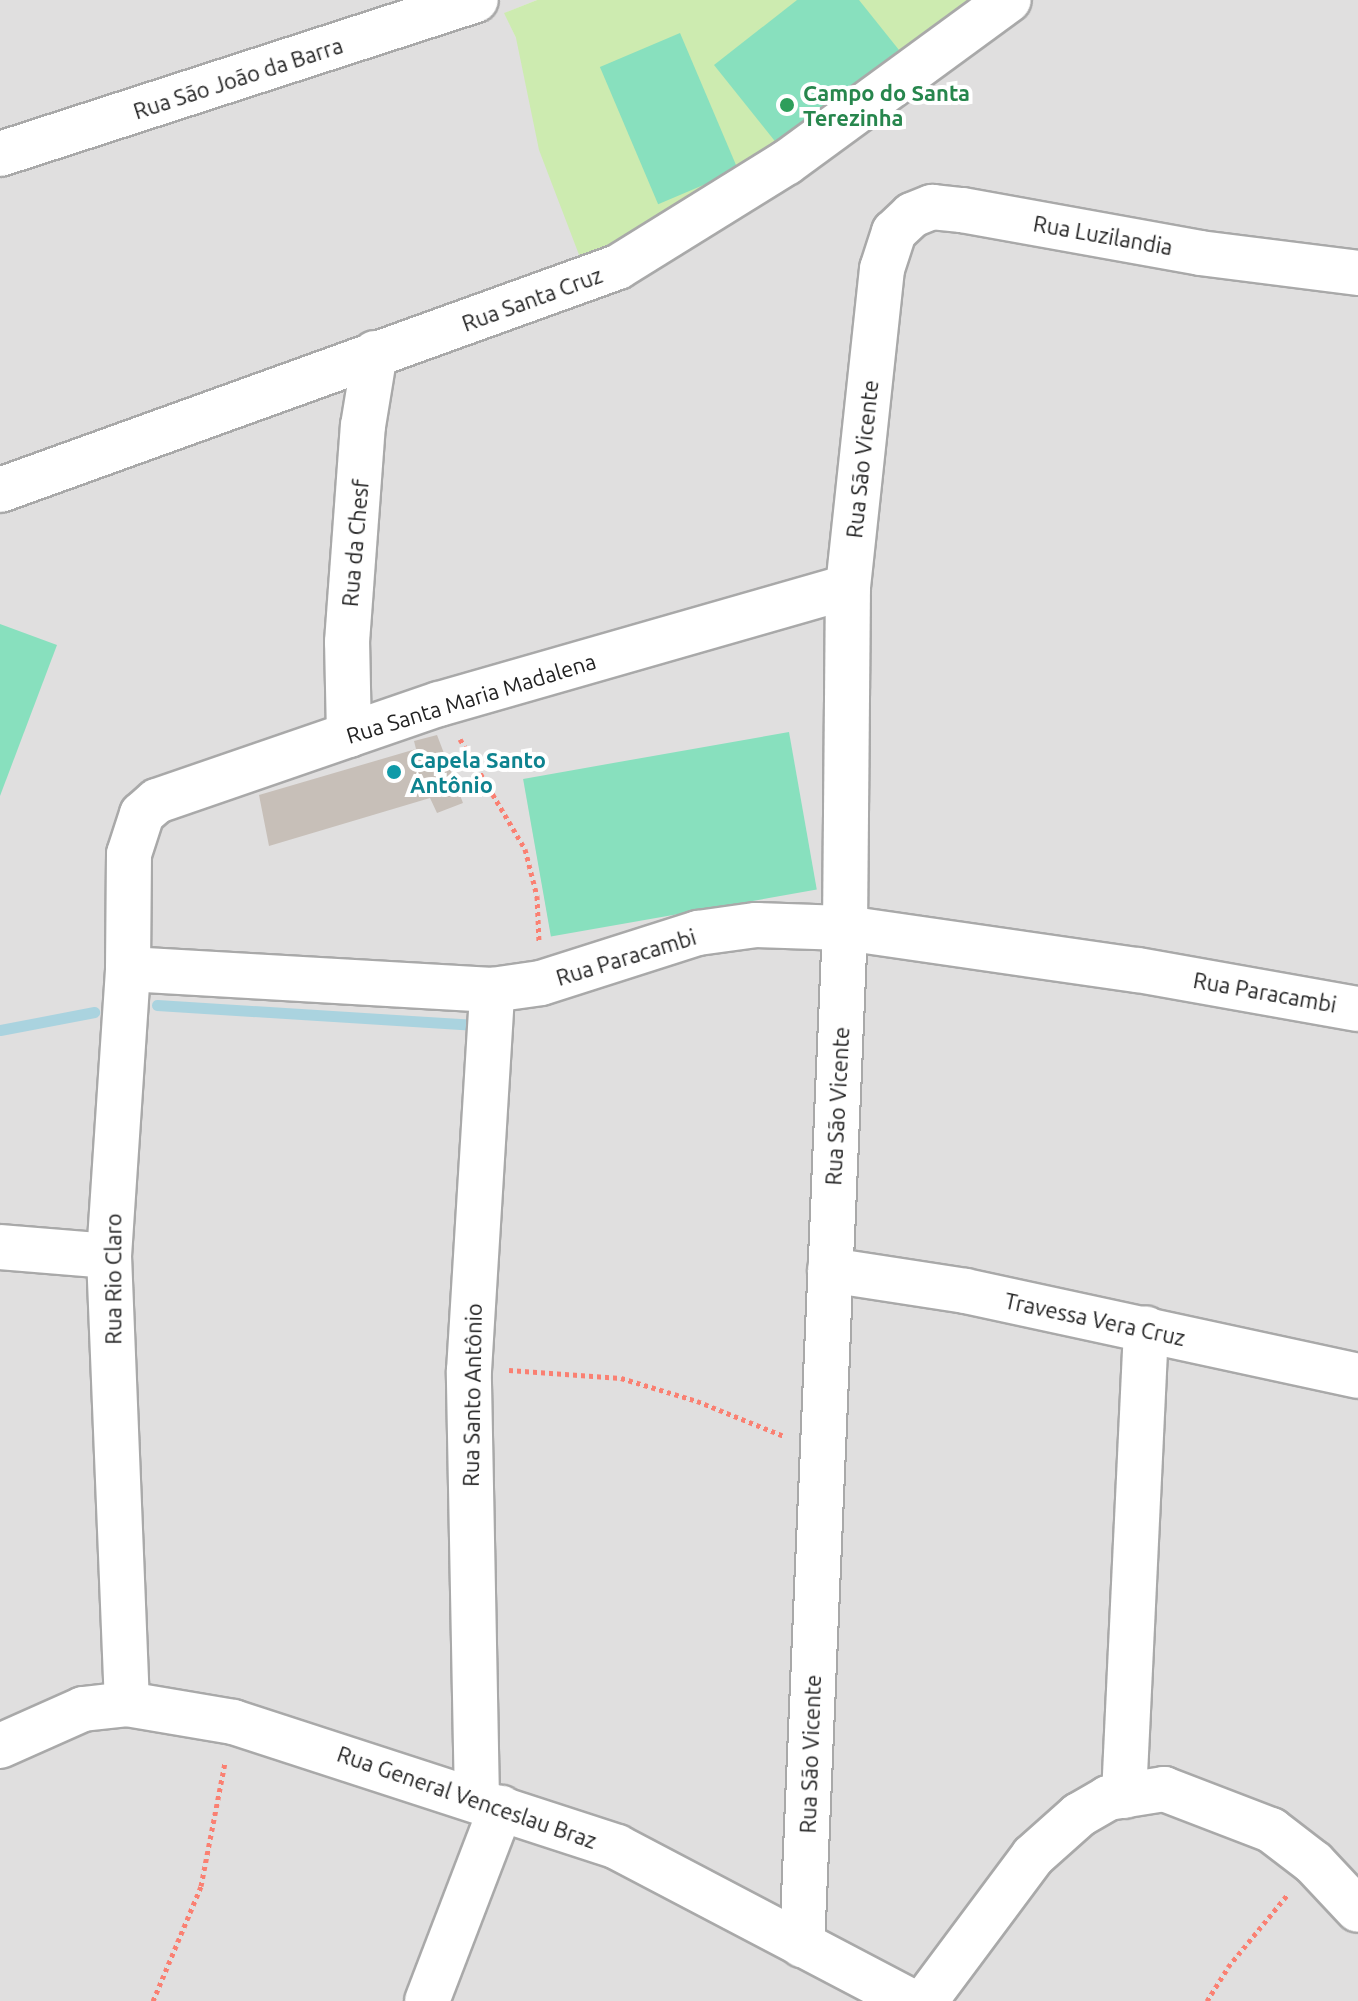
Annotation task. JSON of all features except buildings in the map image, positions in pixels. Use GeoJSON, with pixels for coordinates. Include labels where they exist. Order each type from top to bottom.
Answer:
{"type":"FeatureCollection","features":[{"type":"Feature","properties":{"kind":"street","name":"Rua São João da Barra"},"geometry":{"type":"LineString","coordinates":[[0,154],[476,0]]}},
{"type":"Feature","properties":{"kind":"street","name":"Rua Santa Cruz"},"geometry":{"type":"LineString","coordinates":[[0,490],[375,353],[507,312],[618,267],[786,163],[1009,0]]}},
{"type":"Feature","properties":{"kind":"street","name":"Rua Luzilandia"},"geometry":{"type":"LineString","coordinates":[[882,269],[894,232],[912,215],[932,207],[1358,273]]}},
{"type":"Feature","properties":{"kind":"street","name":"Rua São Vicente"},"geometry":{"type":"LineString","coordinates":[[802,1945],[845,928],[848,587],[882,269]]}},
{"type":"Feature","properties":{"kind":"street","name":"Rua da Chesf"},"geometry":{"type":"LineString","coordinates":[[349,735],[347,642],[363,426],[375,353]]}},
{"type":"Feature","properties":{"kind":"street","name":"Rua Santa Maria Madalena"},"geometry":{"type":"LineString","coordinates":[[129,854],[142,814],[157,801],[439,704],[848,587]]}},
{"type":"Feature","properties":{"kind":"street","name":"Rua Rio Claro"},"geometry":{"type":"LineString","coordinates":[[127,1704],[109,1256],[128,969],[129,854]]}},
{"type":"Feature","properties":{"kind":"street","name":"Rua Paracambi"},"geometry":{"type":"LineString","coordinates":[[128,969],[492,990],[541,983],[698,933],[756,925],[845,928],[1138,970],[1358,1009]]}},
{"type":"Feature","properties":{"kind":"street","name":"Rua Santo Antônio"},"geometry":{"type":"LineString","coordinates":[[489,1804],[469,1371],[492,990]]}},
{"type":"Feature","properties":{"kind":"street"},"geometry":{"type":"LineString","coordinates":[[0,1247],[109,1256]]}},
{"type":"Feature","properties":{"kind":"street","name":"Travessa Vera Cruz"},"geometry":{"type":"LineString","coordinates":[[830,1270],[1146,1329],[1358,1376]]}},
{"type":"Feature","properties":{"kind":"street"},"geometry":{"type":"LineString","coordinates":[[1124,1796],[1146,1329]]}},
{"type":"Feature","properties":{"kind":"street","name":"Rua General Venceslau Braz"},"geometry":{"type":"LineString","coordinates":[[0,1746],[83,1709],[127,1704],[233,1722],[617,1847],[910,2001]]}},
{"type":"Feature","properties":{"kind":"street"},"geometry":{"type":"LineString","coordinates":[[925,2001],[1033,1856],[1079,1815],[1108,1798],[1164,1789],[1218,1806],[1271,1830],[1314,1863],[1358,1910]]}},
{"type":"Feature","properties":{"kind":"street"},"geometry":{"type":"LineString","coordinates":[[427,2001],[489,1804]]}},
{"type":"Feature","properties":{"kind":"path"},"geometry":{"type":"LineString","coordinates":[[439,704],[525,849],[537,896],[541,983]]}},
{"type":"Feature","properties":{"kind":"path"},"geometry":{"type":"LineString","coordinates":[[469,1371],[545,1370],[621,1378],[697,1401],[782,1434],[821,1490]]}},
{"type":"Feature","properties":{"kind":"path"},"geometry":{"type":"LineString","coordinates":[[153,2001],[201,1886],[233,1722]]}},
{"type":"Feature","properties":{"kind":"path"},"geometry":{"type":"LineString","coordinates":[[1207,2001],[1228,1967],[1314,1863]]}},
{"type":"Feature","properties":{"kind":"shaded area"},"geometry":{"type":"Polygon","coordinates":[[[0,0],[537,0],[505,13],[516,38],[978,0],[1358,0],[1358,2001],[0,2001],[0,0]]]}},
{"type":"Feature","properties":{"kind":"green space"},"geometry":{"type":"Polygon","coordinates":[[[537,0],[978,0],[658,233],[581,260],[539,150],[516,38],[504,13],[537,0]]]}},
{"type":"Feature","properties":{"kind":"green space","name":"Campo do Santa Terezinha"},"geometry":{"type":"Polygon","coordinates":[[[797,0],[859,0],[899,50],[778,145],[714,65],[797,0]]]}},
{"type":"Feature","properties":{"kind":"green space"},"geometry":{"type":"Polygon","coordinates":[[[680,33],[738,170],[658,204],[600,67],[680,33]]]}},
{"type":"Feature","properties":{"kind":"green space"},"geometry":{"type":"Polygon","coordinates":[[[0,624],[57,645],[0,796],[0,624]]]}},
{"type":"Feature","properties":{"kind":"green space"},"geometry":{"type":"Polygon","coordinates":[[[789,732],[817,890],[551,936],[523,779],[789,732]]]}},
{"type":"Feature","properties":{"kind":"waterway"},"geometry":{"type":"LineString","coordinates":[[157,1005],[476,1025]]}},
{"type":"Feature","properties":{"kind":"waterway"},"geometry":{"type":"LineString","coordinates":[[0,1030],[94,1012]]}},
{"type":"Feature","properties":{"kind":"place","name":"Campo do Santa Terezinha"},"geometry":{"type":"Point","coordinates":[787,105]}},
{"type":"Feature","properties":{"kind":"place","name":"Capela Santo Antônio"},"geometry":{"type":"Point","coordinates":[394,772]}}]}
